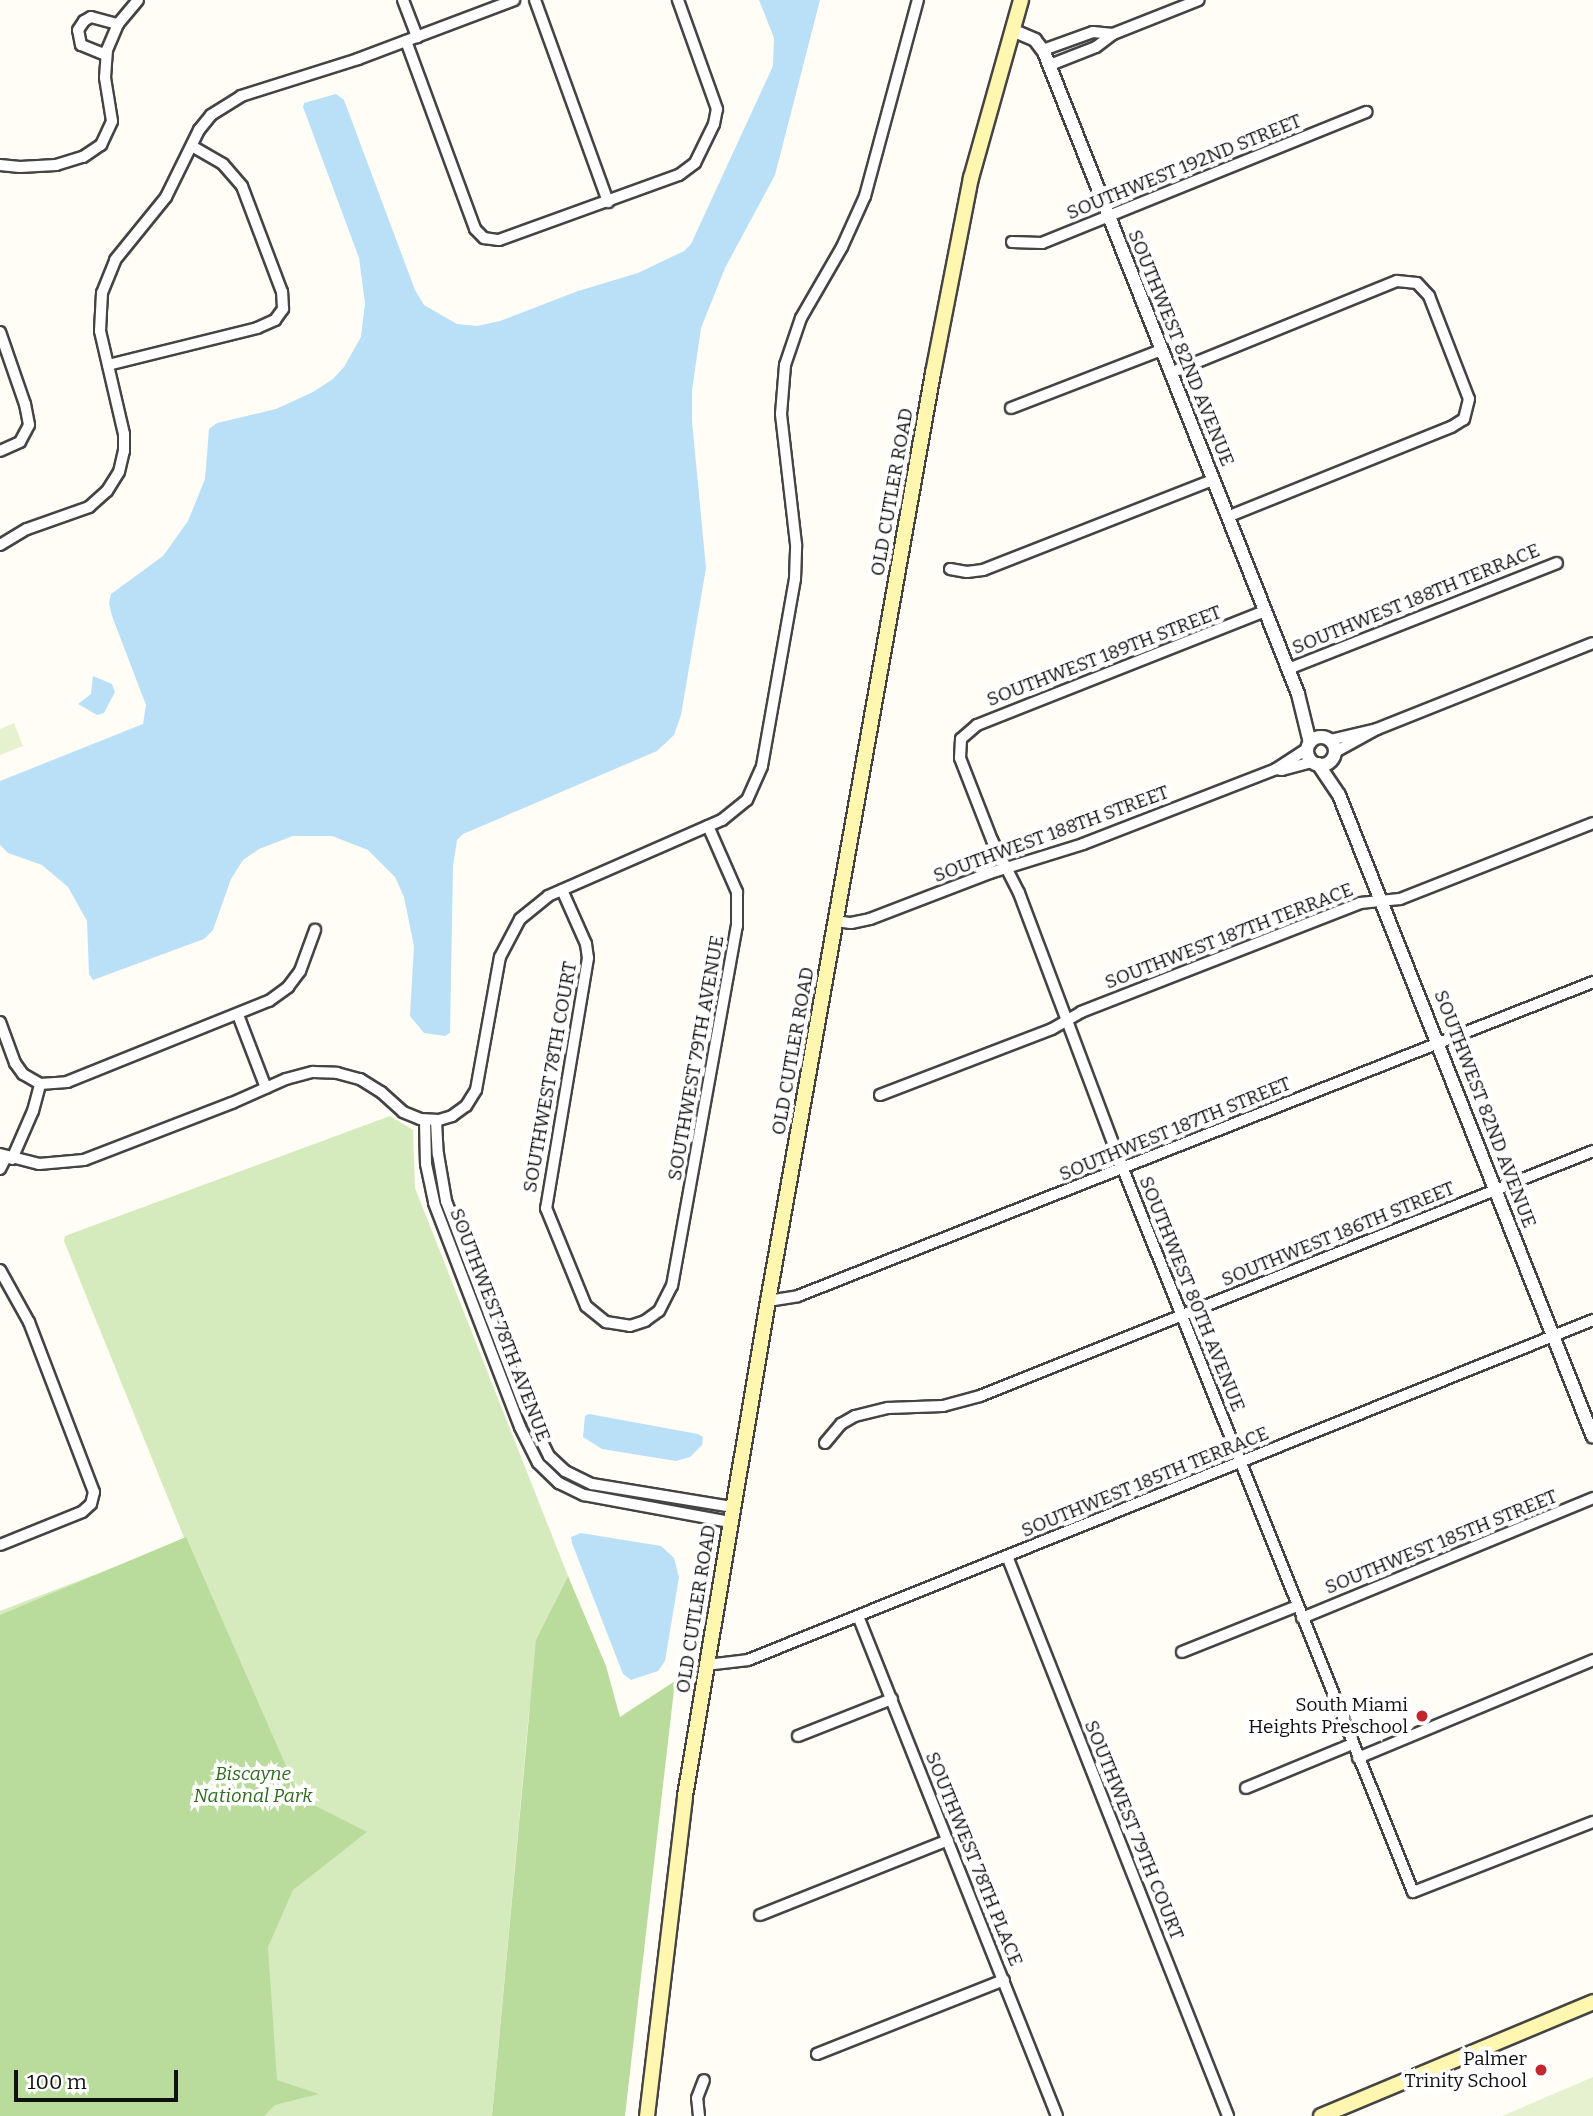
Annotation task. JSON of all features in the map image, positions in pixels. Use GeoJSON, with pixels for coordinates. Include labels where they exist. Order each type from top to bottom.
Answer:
{"type":"FeatureCollection","features":[{"type":"Feature","properties":{"kind":"main road","name":"OLD CUTLER ROAD"},"geometry":{"type":"LineString","coordinates":[[647,2116],[672,1888],[729,1522],[971,178],[1020,0]]}},
{"type":"Feature","properties":{"kind":"main road"},"geometry":{"type":"LineString","coordinates":[[1321,2116],[1593,2002]]}},
{"type":"Feature","properties":{"kind":"street"},"geometry":{"type":"LineString","coordinates":[[0,164],[20,167],[52,165],[83,157],[98,148],[108,136],[112,121],[105,78],[110,40],[118,24],[138,0]]}},
{"type":"Feature","properties":{"kind":"street"},"geometry":{"type":"LineString","coordinates":[[403,0],[417,37]]}},
{"type":"Feature","properties":{"kind":"street"},"geometry":{"type":"LineString","coordinates":[[0,545],[27,529],[89,507],[112,484],[124,452],[124,434],[99,319],[107,275],[118,256],[170,191],[206,120],[228,102],[406,41],[514,0]]}},
{"type":"Feature","properties":{"kind":"street"},"geometry":{"type":"LineString","coordinates":[[535,0],[608,202]]}},
{"type":"Feature","properties":{"kind":"street"},"geometry":{"type":"LineString","coordinates":[[406,41],[474,227],[481,236],[490,241],[501,240],[689,170],[710,131],[717,109],[678,0]]}},
{"type":"Feature","properties":{"kind":"street"},"geometry":{"type":"LineString","coordinates":[[6,1156],[52,1164],[83,1160],[301,1074],[337,1073],[370,1085],[403,1112],[425,1120],[436,1121],[463,1109],[476,1090],[500,957],[510,934],[531,908],[562,890],[708,826],[740,808],[750,796],[760,776],[792,596],[796,544],[780,414],[787,355],[801,318],[842,247],[865,196],[918,0]]}},
{"type":"Feature","properties":{"kind":"street"},"geometry":{"type":"LineString","coordinates":[[1049,65],[1104,43],[1113,34],[1199,0]]}},
{"type":"Feature","properties":{"kind":"street"},"geometry":{"type":"LineString","coordinates":[[106,55],[82,45],[78,30],[84,20],[92,17],[118,24]]}},
{"type":"Feature","properties":{"kind":"street"},"geometry":{"type":"LineString","coordinates":[[1012,30],[1035,40],[1043,50],[1082,35],[1100,31],[1113,34]]}},
{"type":"Feature","properties":{"kind":"street"},"geometry":{"type":"LineString","coordinates":[[1082,35],[1088,50]]}},
{"type":"Feature","properties":{"kind":"street","name":"SOUTHWEST 82ND AVENUE"},"geometry":{"type":"LineString","coordinates":[[1043,50],[1298,694],[1340,786],[1339,795]]}},
{"type":"Feature","properties":{"kind":"street","name":"SOUTHWEST 192ND STREET"},"geometry":{"type":"LineString","coordinates":[[1012,242],[1042,243],[1367,112]]}},
{"type":"Feature","properties":{"kind":"street"},"geometry":{"type":"LineString","coordinates":[[108,365],[257,328],[275,320],[282,312],[282,292],[242,186],[223,164],[191,146]]}},
{"type":"Feature","properties":{"kind":"street"},"geometry":{"type":"LineString","coordinates":[[1170,373],[1397,281],[1417,283],[1429,296],[1468,395],[1466,414],[1456,425],[1227,517]]}},
{"type":"Feature","properties":{"kind":"street"},"geometry":{"type":"LineString","coordinates":[[0,332],[29,425],[26,435],[17,444],[0,451]]}},
{"type":"Feature","properties":{"kind":"street"},"geometry":{"type":"LineString","coordinates":[[1011,408],[1161,350]]}},
{"type":"Feature","properties":{"kind":"street"},"geometry":{"type":"LineString","coordinates":[[950,569],[967,572],[983,570],[1213,480]]}},
{"type":"Feature","properties":{"kind":"street","name":"SOUTHWEST 188TH TERRACE"},"geometry":{"type":"LineString","coordinates":[[1288,669],[1556,563]]}},
{"type":"Feature","properties":{"kind":"street","name":"SOUTHWEST 189TH STREET"},"geometry":{"type":"LineString","coordinates":[[1006,867],[992,841],[962,765],[961,739],[977,725],[1265,611]]}},
{"type":"Feature","properties":{"kind":"street","name":"SOUTHWEST 188TH STREET"},"geometry":{"type":"LineString","coordinates":[[836,921],[857,923],[870,919],[1006,867],[1083,844],[1276,769],[1323,747],[1377,729],[1593,643]]}},
{"type":"Feature","properties":{"kind":"street"},"geometry":{"type":"LineString","coordinates":[[1315,763],[1323,747]]}},
{"type":"Feature","properties":{"kind":"street","name":"SOUTHWEST 82ND AVENUE"},"geometry":{"type":"LineString","coordinates":[[1323,747],[1315,763],[1339,795],[1593,1437]]}},
{"type":"Feature","properties":{"kind":"street","name":"SOUTHWEST 188TH STREET"},"geometry":{"type":"LineString","coordinates":[[1276,769],[1315,763]]}},
{"type":"Feature","properties":{"kind":"street","name":"SOUTHWEST 187TH TERRACE"},"geometry":{"type":"LineString","coordinates":[[880,1095],[1052,1029],[1067,1020],[1360,903],[1400,900],[1593,823]]}},
{"type":"Feature","properties":{"kind":"street","name":"SOUTHWEST 79TH AVENUE"},"geometry":{"type":"LineString","coordinates":[[588,1309],[606,1322],[629,1326],[652,1317],[667,1301],[673,1282],[739,915],[736,889],[708,826]]}},
{"type":"Feature","properties":{"kind":"street","name":"SOUTHWEST 80TH AVENUE"},"geometry":{"type":"LineString","coordinates":[[1006,867],[1123,1169],[1413,1892],[1593,1822]]}},
{"type":"Feature","properties":{"kind":"street","name":"SOUTHWEST 78TH COURT"},"geometry":{"type":"LineString","coordinates":[[562,890],[586,944],[588,962],[546,1204],[555,1234],[588,1309]]}},
{"type":"Feature","properties":{"kind":"street"},"geometry":{"type":"LineString","coordinates":[[0,1022],[16,1065],[26,1076],[40,1084],[71,1081],[269,1001],[288,987],[306,960],[315,930]]}},
{"type":"Feature","properties":{"kind":"street","name":"SOUTHWEST 187TH STREET"},"geometry":{"type":"LineString","coordinates":[[768,1301],[798,1296],[1593,982]]}},
{"type":"Feature","properties":{"kind":"street"},"geometry":{"type":"LineString","coordinates":[[238,1015],[266,1088]]}},
{"type":"Feature","properties":{"kind":"street"},"geometry":{"type":"LineString","coordinates":[[0,1169],[33,1111],[40,1084]]}},
{"type":"Feature","properties":{"kind":"street","name":"SOUTHWEST 78TH AVENUE"},"geometry":{"type":"LineString","coordinates":[[425,1120],[426,1164],[434,1203],[524,1437],[538,1463],[559,1483],[583,1495],[729,1522]]}},
{"type":"Feature","properties":{"kind":"street","name":"SOUTHWEST 78TH AVENUE"},"geometry":{"type":"LineString","coordinates":[[436,1121],[438,1154],[446,1201],[517,1378],[524,1405],[548,1455],[565,1471],[596,1485],[733,1507]]}},
{"type":"Feature","properties":{"kind":"street","name":"SOUTHWEST 186TH STREET"},"geometry":{"type":"LineString","coordinates":[[825,1443],[841,1424],[855,1416],[877,1410],[943,1406],[966,1401],[1593,1151]]}},
{"type":"Feature","properties":{"kind":"street"},"geometry":{"type":"LineString","coordinates":[[0,1270],[25,1314],[94,1488],[92,1502],[82,1512],[0,1545]]}},
{"type":"Feature","properties":{"kind":"street","name":"SOUTHWEST 185TH TERRACE"},"geometry":{"type":"LineString","coordinates":[[706,1665],[748,1660],[1593,1320]]}},
{"type":"Feature","properties":{"kind":"street"},"geometry":{"type":"LineString","coordinates":[[504,1383],[517,1378]]}},
{"type":"Feature","properties":{"kind":"street"},"geometry":{"type":"LineString","coordinates":[[538,1463],[548,1455]]}},
{"type":"Feature","properties":{"kind":"street","name":"SOUTHWEST 185TH STREET"},"geometry":{"type":"LineString","coordinates":[[1302,1618],[1593,1499]]}},
{"type":"Feature","properties":{"kind":"street","name":"SOUTHWEST 79TH COURT"},"geometry":{"type":"LineString","coordinates":[[1007,1556],[1228,2116]]}},
{"type":"Feature","properties":{"kind":"street"},"geometry":{"type":"LineString","coordinates":[[1182,1652],[1297,1606]]}},
{"type":"Feature","properties":{"kind":"street","name":"SOUTHWEST 78TH PLACE"},"geometry":{"type":"LineString","coordinates":[[859,1616],[1057,2116]]}},
{"type":"Feature","properties":{"kind":"street"},"geometry":{"type":"LineString","coordinates":[[1358,1758],[1593,1660]]}},
{"type":"Feature","properties":{"kind":"street"},"geometry":{"type":"LineString","coordinates":[[798,1736],[892,1699]]}},
{"type":"Feature","properties":{"kind":"street"},"geometry":{"type":"LineString","coordinates":[[1246,1788],[1352,1744]]}},
{"type":"Feature","properties":{"kind":"street"},"geometry":{"type":"LineString","coordinates":[[760,1915],[948,1840]]}},
{"type":"Feature","properties":{"kind":"street"},"geometry":{"type":"LineString","coordinates":[[817,2054],[1004,1980]]}},
{"type":"Feature","properties":{"kind":"street"},"geometry":{"type":"LineString","coordinates":[[699,2116],[697,2098],[704,2080]]}},
{"type":"Feature","properties":{"kind":"green space"},"geometry":{"type":"Polygon","coordinates":[[[14,723],[23,746],[0,755],[0,729],[14,723]]]}},
{"type":"Feature","properties":{"kind":"green space","name":"Biscayne National Park"},"geometry":{"type":"Polygon","coordinates":[[[390,1116],[413,1130],[415,1188],[568,1576],[554,1604],[529,1712],[492,2116],[0,2116],[0,1611],[185,1540],[64,1241],[65,1236],[390,1116]]]}},
{"type":"Feature","properties":{"kind":"green space"},"geometry":{"type":"Polygon","coordinates":[[[186,1537],[300,1798],[367,1832],[293,1890],[268,1947],[277,2080],[319,2094],[275,2105],[264,2116],[0,2116],[0,1615],[186,1537]]]}},
{"type":"Feature","properties":{"kind":"green space"},"geometry":{"type":"Polygon","coordinates":[[[568,1576],[606,1666],[620,1717],[675,1681],[625,2116],[492,2116],[536,1640],[568,1576]]]}},
{"type":"Feature","properties":{"kind":"green space"},"geometry":{"type":"Polygon","coordinates":[[[1593,2077],[1593,2116],[1502,2116],[1593,2077]]]}},
{"type":"Feature","properties":{"kind":"water"},"geometry":{"type":"Polygon","coordinates":[[[759,0],[820,0],[775,175],[725,268],[701,328],[692,390],[692,421],[706,568],[681,715],[674,735],[657,751],[463,834],[457,840],[453,866],[450,1033],[445,1036],[424,1033],[410,1016],[414,946],[404,897],[395,877],[368,850],[332,836],[293,836],[259,849],[243,860],[231,879],[213,930],[204,939],[93,980],[89,974],[87,921],[68,887],[42,865],[8,853],[0,845],[0,781],[143,724],[146,705],[112,616],[109,603],[111,594],[163,556],[188,521],[205,479],[209,429],[217,423],[276,409],[313,392],[333,379],[344,367],[361,337],[365,303],[359,258],[303,107],[304,103],[336,94],[344,100],[415,290],[424,305],[457,324],[477,326],[500,321],[578,291],[638,273],[684,251],[691,244],[773,66],[774,38],[759,0]]]}},
{"type":"Feature","properties":{"kind":"water"},"geometry":{"type":"Polygon","coordinates":[[[93,676],[112,684],[115,692],[104,713],[97,715],[78,704],[91,694],[93,676]]]}},
{"type":"Feature","properties":{"kind":"water"},"geometry":{"type":"Polygon","coordinates":[[[589,1414],[698,1434],[703,1437],[702,1445],[690,1457],[676,1461],[602,1449],[583,1437],[585,1416],[589,1414]]]}},
{"type":"Feature","properties":{"kind":"water"},"geometry":{"type":"Polygon","coordinates":[[[581,1533],[661,1546],[674,1558],[679,1577],[665,1661],[658,1671],[631,1680],[623,1674],[572,1543],[571,1537],[581,1533]]]}},
{"type":"Feature","properties":{"kind":"place","name":"South Miami Heights Preschool"},"geometry":{"type":"Point","coordinates":[1422,1716]}},
{"type":"Feature","properties":{"kind":"place","name":"Palmer Trinity School"},"geometry":{"type":"Point","coordinates":[1541,2070]}}]}
